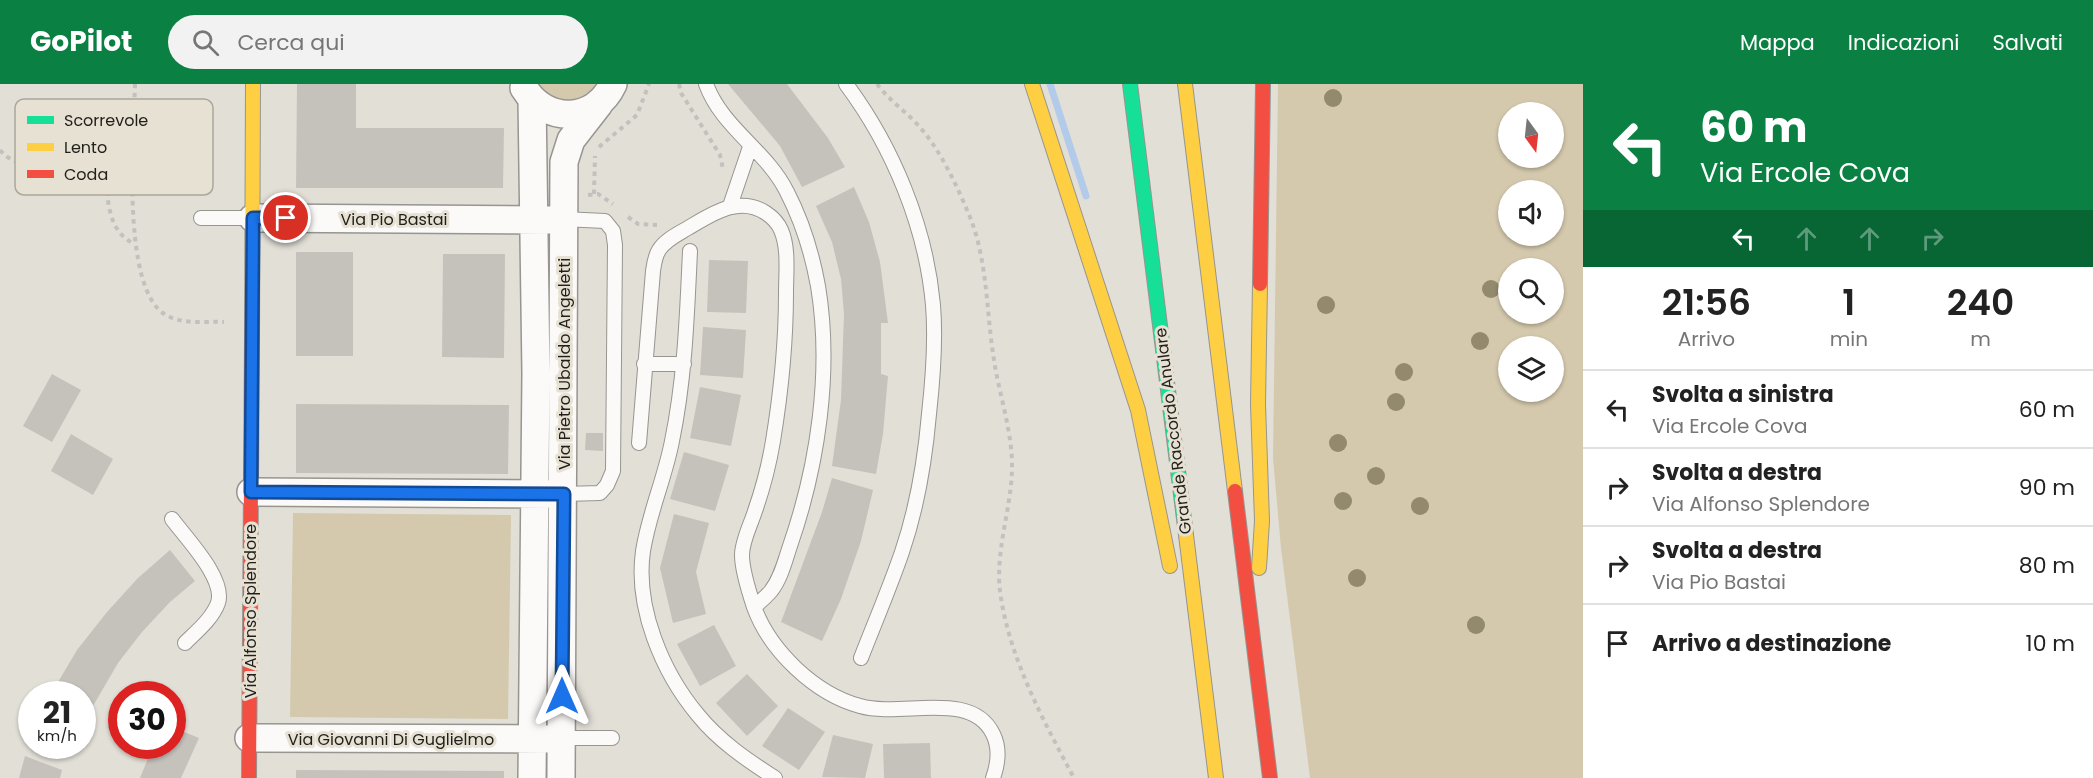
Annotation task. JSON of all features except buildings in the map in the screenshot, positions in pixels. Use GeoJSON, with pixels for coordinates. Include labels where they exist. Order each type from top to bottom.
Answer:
{"type":"FeatureCollection","features":[{"type":"Feature","properties":{"kind":"main road","name":"Via Alfonso Splendore"},"geometry":{"type":"LineString","coordinates":[[249,778],[253,84]]}},
{"type":"Feature","properties":{"kind":"main road"},"geometry":{"type":"LineString","coordinates":[[1032,84],[1138,410],[1172,577]]}},
{"type":"Feature","properties":{"kind":"main road","name":"Grande Raccordo Anulare"},"geometry":{"type":"LineString","coordinates":[[1130,84],[1216,778]]}},
{"type":"Feature","properties":{"kind":"main road"},"geometry":{"type":"LineString","coordinates":[[1185,84],[1270,778]]}},
{"type":"Feature","properties":{"kind":"main road"},"geometry":{"type":"LineString","coordinates":[[1250,614],[1259,569],[1262,521],[1258,404],[1263,84]]}},
{"type":"Feature","properties":{"kind":"main road"},"geometry":{"type":"LineString","coordinates":[[1180,602],[1201,657]]}},
{"type":"Feature","properties":{"kind":"street"},"geometry":{"type":"LineString","coordinates":[[523,89],[557,114],[572,115],[586,112],[606,94]]}},
{"type":"Feature","properties":{"kind":"street","name":"Via Pietro Ubaldo Angeletti"},"geometry":{"type":"LineString","coordinates":[[523,89],[534,130],[532,778]]}},
{"type":"Feature","properties":{"kind":"street","name":"Via Pietro Ubaldo Angeletti"},"geometry":{"type":"LineString","coordinates":[[561,778],[566,153],[577,130],[606,94]]}},
{"type":"Feature","properties":{"kind":"street","name":"Via Pio Bastai"},"geometry":{"type":"LineString","coordinates":[[253,218],[564,219]]}},
{"type":"Feature","properties":{"kind":"street"},"geometry":{"type":"LineString","coordinates":[[251,492],[564,494]]}},
{"type":"Feature","properties":{"kind":"street","name":"Via Giovanni Di Guglielmo"},"geometry":{"type":"LineString","coordinates":[[249,738],[561,738]]}},
{"type":"Feature","properties":{"kind":"lane"},"geometry":{"type":"LineString","coordinates":[[706,84],[719,109],[750,147],[777,172],[806,238],[818,288],[823,359],[812,464],[800,517],[781,574],[770,592],[754,607]]}},
{"type":"Feature","properties":{"kind":"lane"},"geometry":{"type":"LineString","coordinates":[[846,84],[885,147],[917,225],[929,276],[934,332],[926,453],[915,505],[903,551],[861,658]]}},
{"type":"Feature","properties":{"kind":"lane"},"geometry":{"type":"LineString","coordinates":[[730,206],[750,147]]}},
{"type":"Feature","properties":{"kind":"lane"},"geometry":{"type":"LineString","coordinates":[[639,443],[653,271],[658,250],[681,232],[730,206],[748,206],[772,217],[781,229],[786,257],[784,356],[773,440],[761,494],[742,553],[754,607],[774,645],[796,668],[842,701],[862,707],[888,710],[957,708],[982,717],[995,738],[998,752],[993,778]]}},
{"type":"Feature","properties":{"kind":"lane"},"geometry":{"type":"LineString","coordinates":[[201,218],[253,218]]}},
{"type":"Feature","properties":{"kind":"lane"},"geometry":{"type":"LineString","coordinates":[[564,219],[605,221],[613,231],[615,245],[613,471],[600,493],[564,494]]}},
{"type":"Feature","properties":{"kind":"lane"},"geometry":{"type":"LineString","coordinates":[[690,251],[684,364],[672,443],[643,549],[643,588],[656,642],[688,702],[718,736],[775,778]]}},
{"type":"Feature","properties":{"kind":"lane"},"geometry":{"type":"LineString","coordinates":[[644,364],[684,364]]}},
{"type":"Feature","properties":{"kind":"lane"},"geometry":{"type":"LineString","coordinates":[[172,519],[211,571],[219,592],[215,610],[185,643]]}},
{"type":"Feature","properties":{"kind":"lane"},"geometry":{"type":"LineString","coordinates":[[561,738],[612,738]]}},
{"type":"Feature","properties":{"kind":"path"},"geometry":{"type":"LineString","coordinates":[[135,84],[135,99]]}},
{"type":"Feature","properties":{"kind":"path"},"geometry":{"type":"LineString","coordinates":[[594,194],[594,162],[598,148],[637,115],[649,84]]}},
{"type":"Feature","properties":{"kind":"path"},"geometry":{"type":"LineString","coordinates":[[679,84],[681,93],[720,155],[724,171],[721,178]]}},
{"type":"Feature","properties":{"kind":"path"},"geometry":{"type":"LineString","coordinates":[[877,84],[934,145],[970,217],[981,256],[993,357],[1012,462],[1007,516],[998,564],[1000,597],[1030,689],[1047,729],[1074,778]]}},
{"type":"Feature","properties":{"kind":"path"},"geometry":{"type":"LineString","coordinates":[[0,150],[7,159],[15,162]]}},
{"type":"Feature","properties":{"kind":"path"},"geometry":{"type":"LineString","coordinates":[[108,195],[110,215],[123,239],[135,244]]}},
{"type":"Feature","properties":{"kind":"path"},"geometry":{"type":"LineString","coordinates":[[134,195],[133,233],[150,300],[164,314],[179,321],[252,322]]}},
{"type":"Feature","properties":{"kind":"path"},"geometry":{"type":"LineString","coordinates":[[578,195],[602,196],[615,206]]}},
{"type":"Feature","properties":{"kind":"path"},"geometry":{"type":"LineString","coordinates":[[622,212],[638,224],[652,226],[666,221]]}},
{"type":"Feature","properties":{"kind":"shaded area"},"geometry":{"type":"Polygon","coordinates":[[[538,84],[596,84],[583,96],[567,100],[551,96],[538,84]]]}},
{"type":"Feature","properties":{"kind":"shaded area"},"geometry":{"type":"Polygon","coordinates":[[[1278,84],[1583,84],[1583,778],[1310,778],[1281,548],[1273,458],[1278,84]]]}},
{"type":"Feature","properties":{"kind":"shaded area"},"geometry":{"type":"Polygon","coordinates":[[[293,513],[511,515],[508,719],[290,717],[293,513]]]}},
{"type":"Feature","properties":{"kind":"waterway"},"geometry":{"type":"LineString","coordinates":[[1050,84],[1086,196]]}},
{"type":"Feature","properties":{"kind":"traffic: fast"},"geometry":{"type":"LineString","coordinates":[[1130,84],[1186,535]]}},
{"type":"Feature","properties":{"kind":"traffic: slow"},"geometry":{"type":"LineString","coordinates":[[252,336],[253,84]]}},
{"type":"Feature","properties":{"kind":"traffic: slow"},"geometry":{"type":"LineString","coordinates":[[1032,84],[1138,410],[1170,566]]}},
{"type":"Feature","properties":{"kind":"traffic: slow"},"geometry":{"type":"LineString","coordinates":[[1185,84],[1235,491]]}},
{"type":"Feature","properties":{"kind":"traffic: slow"},"geometry":{"type":"LineString","coordinates":[[1259,568],[1262,521],[1258,404],[1260,284]]}},
{"type":"Feature","properties":{"kind":"traffic: slow"},"geometry":{"type":"LineString","coordinates":[[1186,535],[1216,778]]}},
{"type":"Feature","properties":{"kind":"traffic: jam"},"geometry":{"type":"LineString","coordinates":[[1260,284],[1263,84]]}},
{"type":"Feature","properties":{"kind":"traffic: jam"},"geometry":{"type":"LineString","coordinates":[[249,778],[252,336]]}},
{"type":"Feature","properties":{"kind":"traffic: jam"},"geometry":{"type":"LineString","coordinates":[[1235,491],[1270,778]]}},
{"type":"Feature","properties":{"kind":"route"},"geometry":{"type":"LineString","coordinates":[[286,218],[253,218],[251,492],[564,494],[562,696]]}}]}
